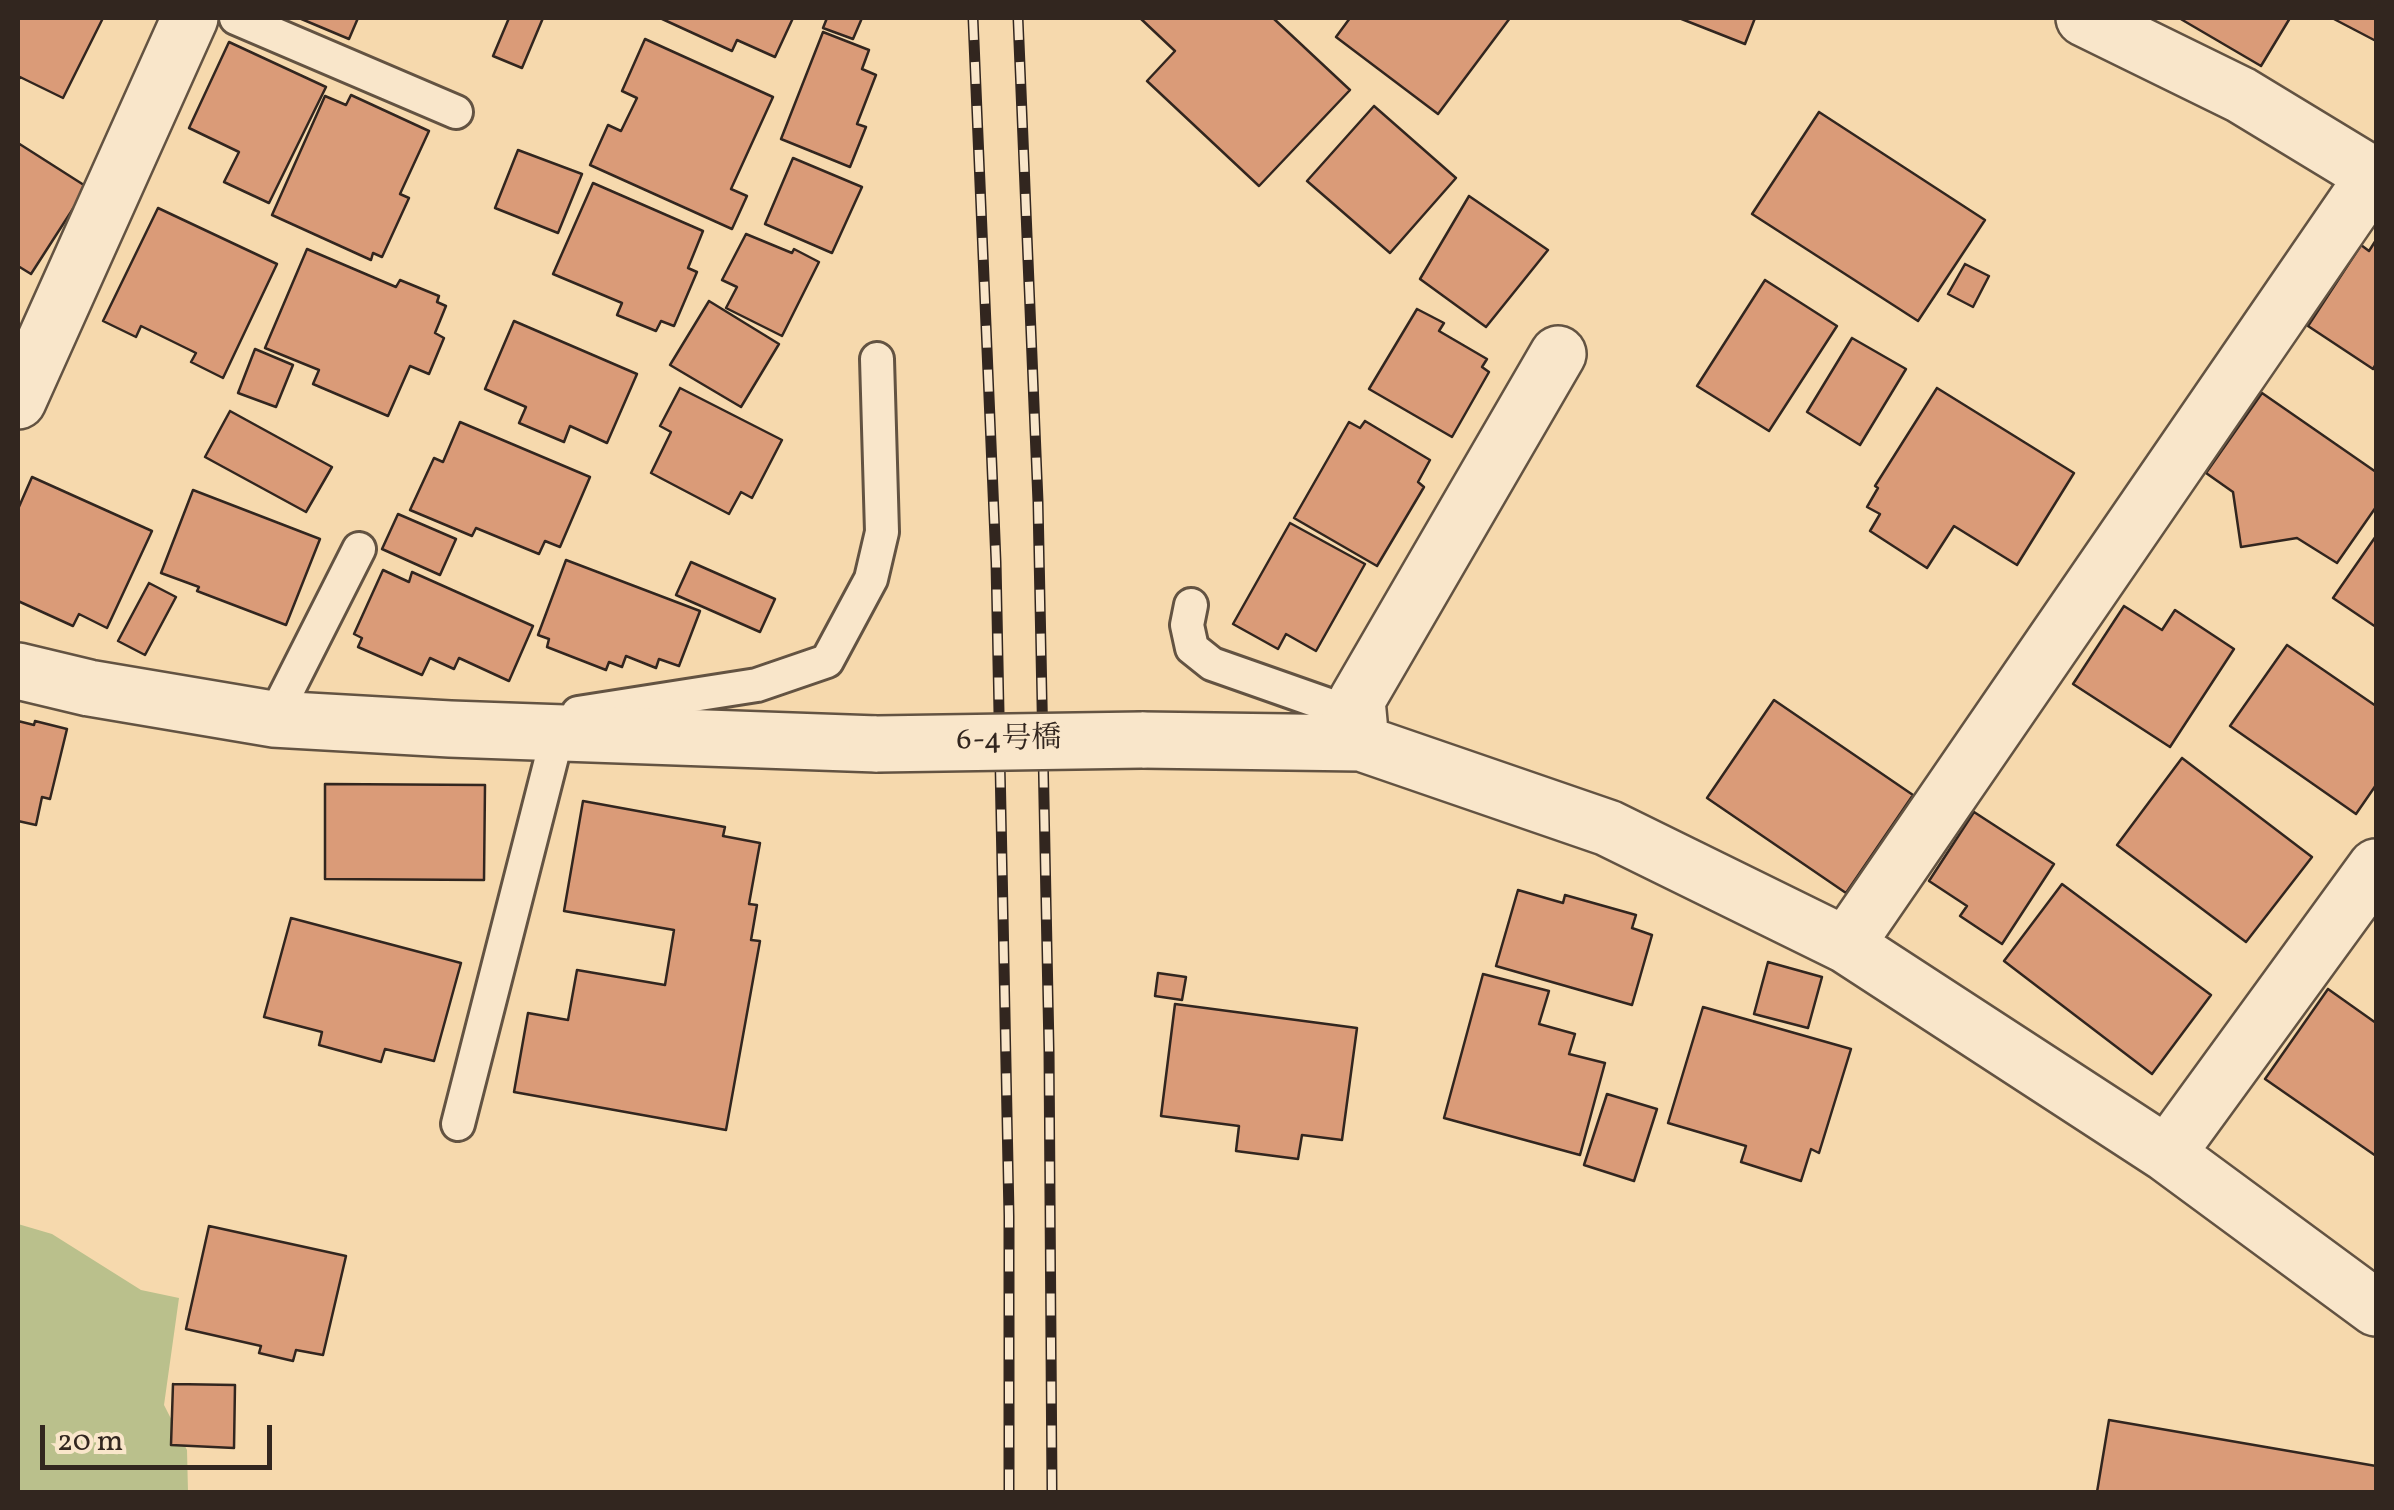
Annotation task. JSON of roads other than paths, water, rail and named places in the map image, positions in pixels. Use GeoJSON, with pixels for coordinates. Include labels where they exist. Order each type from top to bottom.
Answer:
{"type":"FeatureCollection","features":[{"type":"Feature","properties":{"kind":"street"},"geometry":{"type":"LineString","coordinates":[[18,401],[190,18]]}},
{"type":"Feature","properties":{"kind":"street"},"geometry":{"type":"LineString","coordinates":[[1846,945],[2375,176],[2241,95],[2084,18]]}},
{"type":"Feature","properties":{"kind":"street"},"geometry":{"type":"LineString","coordinates":[[1359,729],[1357,700],[1558,354]]}},
{"type":"Feature","properties":{"kind":"street","name":"6-4号橋"},"geometry":{"type":"LineString","coordinates":[[18,671],[88,688],[272,719],[450,730],[877,744],[1142,740],[1359,729],[1608,828],[1846,945],[2168,1154],[2376,1308]]}},
{"type":"Feature","properties":{"kind":"street"},"geometry":{"type":"LineString","coordinates":[[2168,1154],[2376,867]]}},
{"type":"Feature","properties":{"kind":"lane"},"geometry":{"type":"LineString","coordinates":[[236,18],[456,112]]}},
{"type":"Feature","properties":{"kind":"lane"},"geometry":{"type":"LineString","coordinates":[[450,730],[608,710],[757,685],[827,661],[871,579],[882,532],[877,359]]}},
{"type":"Feature","properties":{"kind":"lane"},"geometry":{"type":"LineString","coordinates":[[272,719],[359,549]]}},
{"type":"Feature","properties":{"kind":"lane"},"geometry":{"type":"LineString","coordinates":[[1190,605],[1187,625],[1192,648],[1212,664],[1359,729]]}},
{"type":"Feature","properties":{"kind":"lane"},"geometry":{"type":"LineString","coordinates":[[458,1124],[558,734]]}},
{"type":"Feature","properties":{"kind":"railway"},"geometry":{"type":"LineString","coordinates":[[973,18],[996,562],[1009,1216],[1009,1492]]}},
{"type":"Feature","properties":{"kind":"railway"},"geometry":{"type":"LineString","coordinates":[[1018,18],[1038,502],[1049,1049],[1052,1492]]}}]}
